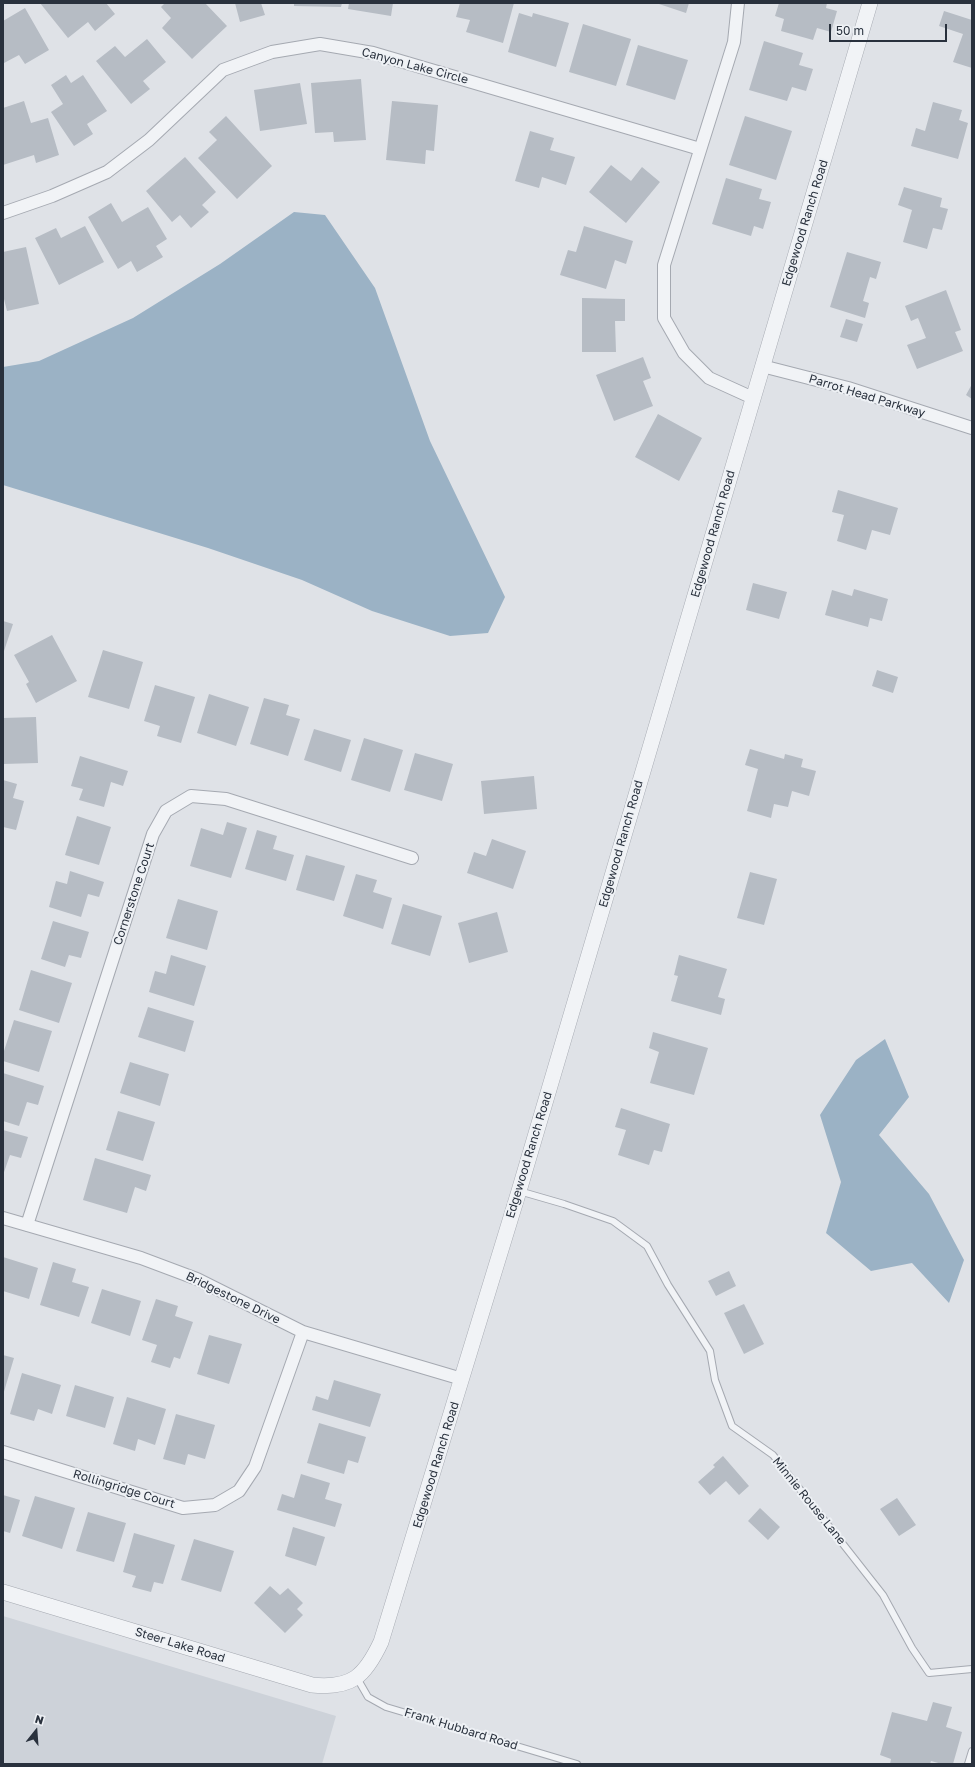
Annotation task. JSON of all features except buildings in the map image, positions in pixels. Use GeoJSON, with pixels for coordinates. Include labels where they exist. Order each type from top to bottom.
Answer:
{"type":"FeatureCollection","features":[{"type":"Feature","properties":{"kind":"street"},"geometry":{"type":"LineString","coordinates":[[738,3],[734,42],[664,265],[664,318],[684,353],[709,378],[753,398]]}},
{"type":"Feature","properties":{"kind":"street","name":"Edgewood Ranch Road"},"geometry":{"type":"LineString","coordinates":[[357,1678],[366,1670],[382,1642],[519,1191],[870,3]]}},
{"type":"Feature","properties":{"kind":"street","name":"Canyon Lake Circle"},"geometry":{"type":"LineString","coordinates":[[3,213],[52,196],[107,172],[149,140],[224,70],[272,52],[320,44],[373,53],[700,149]]}},
{"type":"Feature","properties":{"kind":"street","name":"Parrot Head Parkway"},"geometry":{"type":"LineString","coordinates":[[762,366],[848,388],[972,428]]}},
{"type":"Feature","properties":{"kind":"street","name":"Cornerstone Court"},"geometry":{"type":"LineString","coordinates":[[27,1225],[153,834],[166,811],[191,796],[226,798],[412,858]]}},
{"type":"Feature","properties":{"kind":"street","name":"Bridgestone Drive"},"geometry":{"type":"LineString","coordinates":[[3,1218],[141,1258],[197,1279],[303,1332],[462,1379]]}},
{"type":"Feature","properties":{"kind":"street","name":"Rollingridge Court"},"geometry":{"type":"LineString","coordinates":[[3,1452],[183,1508],[215,1505],[239,1491],[256,1467],[303,1332]]}},
{"type":"Feature","properties":{"kind":"street","name":"Steer Lake Road"},"geometry":{"type":"LineString","coordinates":[[3,1592],[312,1685],[328,1687],[345,1684],[357,1678]]}},
{"type":"Feature","properties":{"kind":"lane","name":"Minnie Rouse Lane"},"geometry":{"type":"LineString","coordinates":[[519,1191],[564,1204],[613,1221],[647,1246],[668,1285],[710,1351],[715,1380],[732,1426],[773,1455],[883,1595],[906,1637],[929,1673],[972,1669]]}},
{"type":"Feature","properties":{"kind":"lane","name":"Frank Hubbard Road"},"geometry":{"type":"LineString","coordinates":[[357,1678],[368,1697],[386,1707],[577,1764]]}},
{"type":"Feature","properties":{"kind":"lane"},"geometry":{"type":"LineString","coordinates":[[968,1764],[972,1751]]}},
{"type":"Feature","properties":{"kind":"shaded area"},"geometry":{"type":"Polygon","coordinates":[[[3,1616],[336,1716],[322,1764],[3,1764],[3,1616]]]}},
{"type":"Feature","properties":{"kind":"water"},"geometry":{"type":"Polygon","coordinates":[[[294,212],[325,215],[375,288],[430,441],[505,597],[488,633],[450,636],[372,611],[302,580],[208,548],[3,485],[3,367],[39,361],[133,318],[220,264],[294,212]]]}},
{"type":"Feature","properties":{"kind":"water"},"geometry":{"type":"Polygon","coordinates":[[[885,1039],[909,1097],[879,1135],[929,1194],[964,1260],[949,1303],[912,1263],[871,1271],[826,1233],[841,1182],[820,1115],[856,1060],[885,1039]]]}}]}
